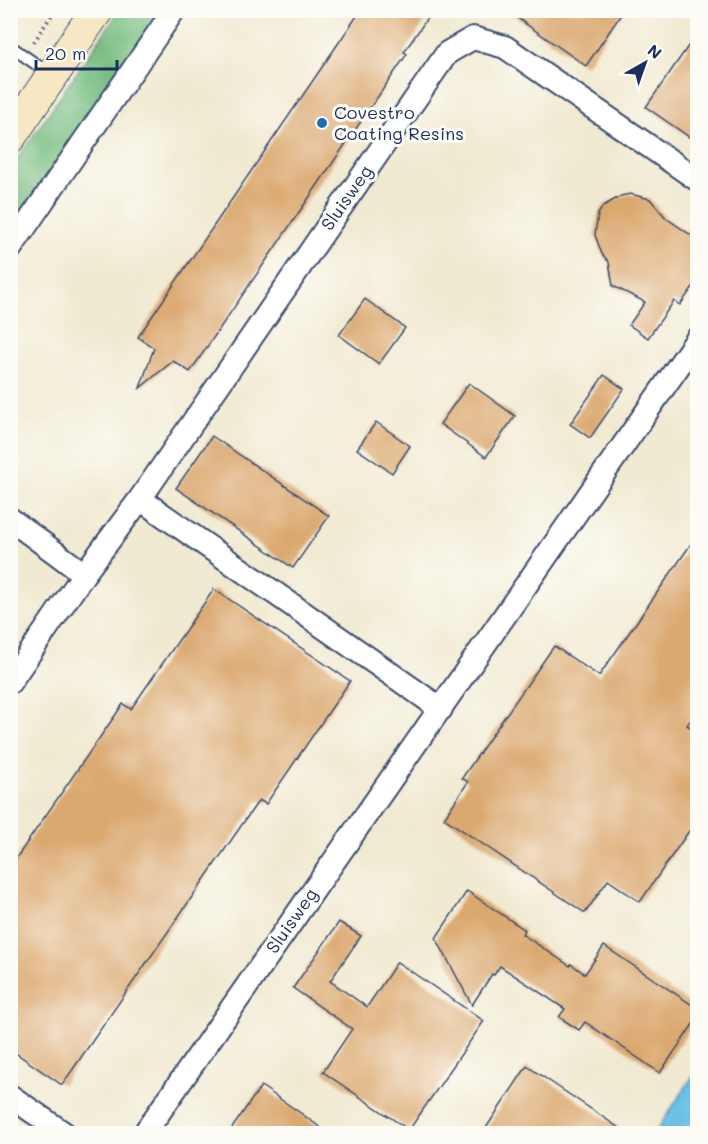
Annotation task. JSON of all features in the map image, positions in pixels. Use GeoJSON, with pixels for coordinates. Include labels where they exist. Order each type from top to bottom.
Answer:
{"type":"FeatureCollection","features":[{"type":"Feature","properties":{"kind":"street"},"geometry":{"type":"LineString","coordinates":[[10,137],[97,10]]}},
{"type":"Feature","properties":{"kind":"street"},"geometry":{"type":"LineString","coordinates":[[10,249],[174,10]]}},
{"type":"Feature","properties":{"kind":"street","name":"Sluisweg"},"geometry":{"type":"LineString","coordinates":[[10,682],[84,574],[140,499],[447,53],[473,38],[505,47],[698,180]]}},
{"type":"Feature","properties":{"kind":"street","name":"Sluisweg"},"geometry":{"type":"LineString","coordinates":[[144,1134],[698,338]]}},
{"type":"Feature","properties":{"kind":"street"},"geometry":{"type":"LineString","coordinates":[[140,499],[441,709]]}},
{"type":"Feature","properties":{"kind":"street"},"geometry":{"type":"LineString","coordinates":[[10,519],[84,574]]}},
{"type":"Feature","properties":{"kind":"street"},"geometry":{"type":"LineString","coordinates":[[10,1096],[65,1134]]}},
{"type":"Feature","properties":{"kind":"lane"},"geometry":{"type":"LineString","coordinates":[[10,46],[53,76]]}},
{"type":"Feature","properties":{"kind":"green space"},"geometry":{"type":"Polygon","coordinates":[[[119,11],[160,11],[11,230],[11,168],[119,11]]]}},
{"type":"Feature","properties":{"kind":"water"},"geometry":{"type":"Polygon","coordinates":[[[697,1070],[697,1133],[655,1133],[697,1070]]]}},
{"type":"Feature","properties":{"kind":"building","name":"Covestro Coating Resins"},"geometry":{"type":"Polygon","coordinates":[[[361,10],[433,10],[404,52],[407,54],[190,372],[173,361],[140,388],[154,348],[138,337],[361,10]]]}},
{"type":"Feature","properties":{"kind":"building"},"geometry":{"type":"Polygon","coordinates":[[[506,10],[624,10],[586,66],[506,10]]]}},
{"type":"Feature","properties":{"kind":"building"},"geometry":{"type":"Polygon","coordinates":[[[698,32],[698,143],[646,107],[698,32]]]}},
{"type":"Feature","properties":{"kind":"building"},"geometry":{"type":"Polygon","coordinates":[[[630,194],[650,199],[666,218],[698,240],[698,280],[680,305],[674,301],[648,338],[629,325],[645,302],[613,286],[609,262],[602,254],[595,235],[598,214],[603,206],[621,196],[630,194]]]}},
{"type":"Feature","properties":{"kind":"building"},"geometry":{"type":"Polygon","coordinates":[[[365,299],[405,328],[379,364],[339,335],[365,299]]]}},
{"type":"Feature","properties":{"kind":"building"},"geometry":{"type":"Polygon","coordinates":[[[604,375],[624,389],[590,438],[570,424],[604,375]]]}},
{"type":"Feature","properties":{"kind":"building"},"geometry":{"type":"Polygon","coordinates":[[[469,383],[515,416],[486,457],[440,424],[469,383]]]}},
{"type":"Feature","properties":{"kind":"building"},"geometry":{"type":"Polygon","coordinates":[[[376,422],[410,446],[392,473],[357,449],[376,422]]]}},
{"type":"Feature","properties":{"kind":"building"},"geometry":{"type":"Polygon","coordinates":[[[212,436],[329,516],[293,568],[176,488],[212,436]]]}},
{"type":"Feature","properties":{"kind":"building"},"geometry":{"type":"Polygon","coordinates":[[[698,534],[698,710],[687,725],[698,732],[698,818],[640,902],[608,880],[585,913],[444,818],[468,782],[462,778],[554,646],[599,676],[698,534]]]}},
{"type":"Feature","properties":{"kind":"building"},"geometry":{"type":"Polygon","coordinates":[[[214,589],[350,681],[266,804],[259,800],[62,1085],[10,1049],[10,867],[123,704],[131,709],[214,589]]]}},
{"type":"Feature","properties":{"kind":"building"},"geometry":{"type":"Polygon","coordinates":[[[467,891],[525,930],[522,934],[585,974],[604,946],[698,1009],[698,1017],[660,1073],[585,1022],[579,1030],[559,1017],[565,1009],[500,966],[494,975],[492,974],[472,1005],[436,938],[467,891]]]}},
{"type":"Feature","properties":{"kind":"building"},"geometry":{"type":"Polygon","coordinates":[[[339,922],[361,936],[330,981],[367,1007],[397,962],[484,1021],[409,1130],[323,1072],[352,1029],[293,988],[339,922]]]}},
{"type":"Feature","properties":{"kind":"building"},"geometry":{"type":"Polygon","coordinates":[[[527,1066],[628,1134],[482,1134],[527,1066]]]}},
{"type":"Feature","properties":{"kind":"building"},"geometry":{"type":"Polygon","coordinates":[[[261,1086],[302,1114],[329,1134],[228,1134],[261,1086]]]}},
{"type":"Feature","properties":{"kind":"place","name":"Covestro Coating Resins"},"geometry":{"type":"Point","coordinates":[322,123]}}]}
